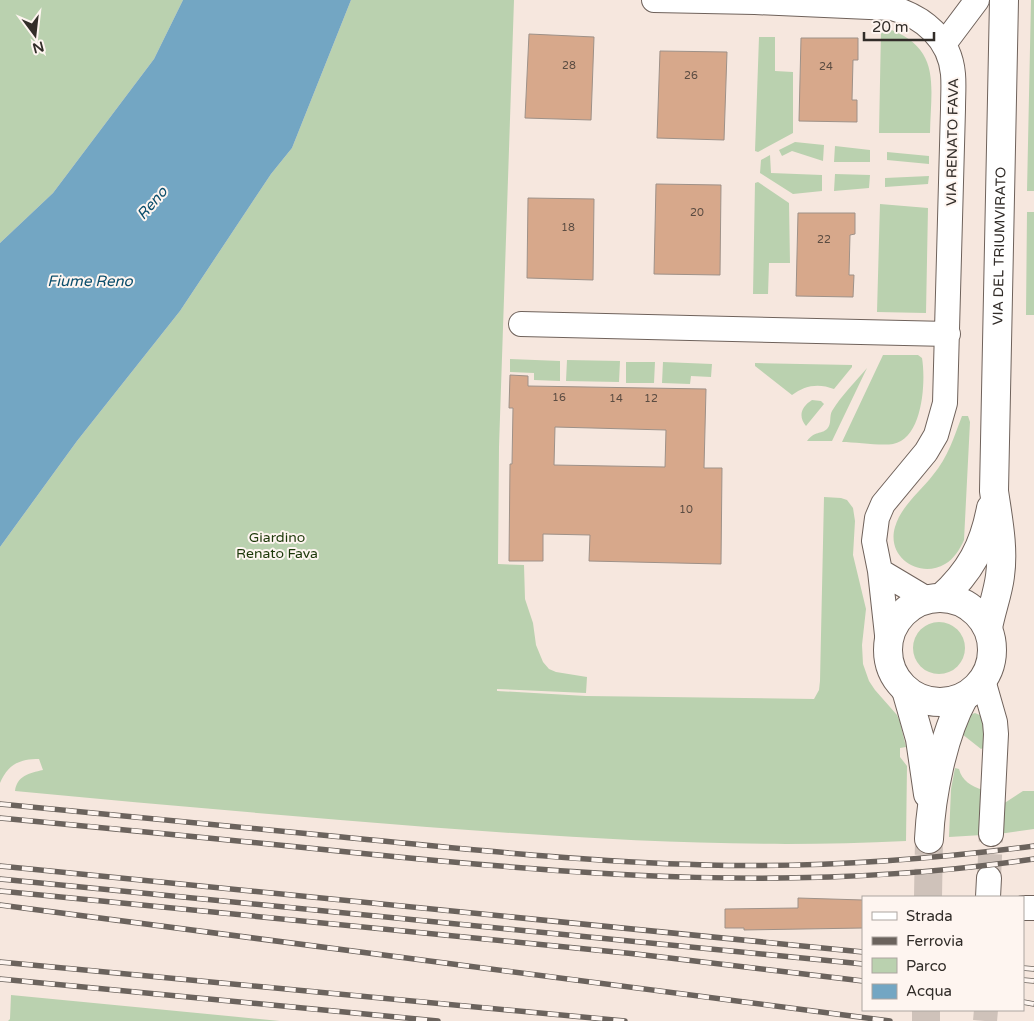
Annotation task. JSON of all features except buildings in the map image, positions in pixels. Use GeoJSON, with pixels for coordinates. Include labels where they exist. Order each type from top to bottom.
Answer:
{"type":"FeatureCollection","features":[{"type":"Feature","properties":{"kind":"main road","name":"VIA DEL TRIUMVIRATO"},"geometry":{"type":"LineString","coordinates":[[988,628],[1001,565],[994,492],[1004,0]]}},
{"type":"Feature","properties":{"kind":"main road","name":"VIA DEL TRIUMVIRATO"},"geometry":{"type":"LineString","coordinates":[[934,598],[961,578],[974,559],[986,531],[994,492]]}},
{"type":"Feature","properties":{"kind":"main road"},"geometry":{"type":"LineString","coordinates":[[930,811],[954,714],[974,688],[992,658],[991,638],[988,628],[976,612],[951,598],[934,598],[915,604],[904,612],[896,622],[888,644],[891,668],[898,682],[916,697],[940,703],[952,701],[974,688]]}},
{"type":"Feature","properties":{"kind":"main road"},"geometry":{"type":"LineString","coordinates":[[906,690],[920,739],[930,811],[929,839]]}},
{"type":"Feature","properties":{"kind":"street","name":"VIA RENATO FAVA"},"geometry":{"type":"LineString","coordinates":[[654,0],[764,2],[892,8],[919,19],[939,36],[950,57],[953,74],[945,403],[936,435],[926,452],[883,504],[877,518],[874,541],[880,571],[888,644]]}},
{"type":"Feature","properties":{"kind":"street"},"geometry":{"type":"LineString","coordinates":[[944,44],[978,0]]}},
{"type":"Feature","properties":{"kind":"street"},"geometry":{"type":"LineString","coordinates":[[521,324],[948,334]]}},
{"type":"Feature","properties":{"kind":"street"},"geometry":{"type":"LineString","coordinates":[[880,571],[934,598]]}},
{"type":"Feature","properties":{"kind":"street"},"geometry":{"type":"LineString","coordinates":[[974,688],[994,722],[996,734],[991,834]]}},
{"type":"Feature","properties":{"kind":"green space"},"geometry":{"type":"Polygon","coordinates":[[[0,0],[183,0],[154,59],[53,193],[0,243],[0,0]]]}},
{"type":"Feature","properties":{"kind":"green space","name":"Giardino Renato Fava"},"geometry":{"type":"Polygon","coordinates":[[[351,0],[514,0],[499,447],[498,564],[524,565],[525,599],[533,623],[536,645],[543,662],[549,669],[556,672],[587,677],[586,693],[497,689],[497,691],[586,696],[814,699],[819,690],[820,681],[824,497],[847,500],[853,508],[855,521],[853,555],[866,609],[862,645],[863,664],[869,681],[875,690],[897,715],[906,747],[900,748],[900,757],[907,766],[906,841],[786,844],[606,839],[375,823],[15,791],[18,782],[24,776],[43,770],[39,759],[26,760],[15,764],[7,771],[0,783],[0,547],[77,441],[180,311],[271,174],[292,148],[351,0]]]}},
{"type":"Feature","properties":{"kind":"green space"},"geometry":{"type":"Polygon","coordinates":[[[1031,0],[1034,0],[1034,191],[1027,191],[1031,0]]]}},
{"type":"Feature","properties":{"kind":"green space"},"geometry":{"type":"Polygon","coordinates":[[[884,27],[903,35],[916,45],[924,56],[929,69],[931,83],[930,133],[879,133],[881,30],[884,27]]]}},
{"type":"Feature","properties":{"kind":"green space"},"geometry":{"type":"Polygon","coordinates":[[[759,37],[775,37],[775,71],[793,72],[793,133],[758,152],[755,151],[759,37]]]}},
{"type":"Feature","properties":{"kind":"green space"},"geometry":{"type":"Polygon","coordinates":[[[795,142],[824,145],[823,161],[792,151],[782,156],[779,150],[795,142]]]}},
{"type":"Feature","properties":{"kind":"green space"},"geometry":{"type":"Polygon","coordinates":[[[835,146],[870,150],[870,162],[834,162],[835,146]]]}},
{"type":"Feature","properties":{"kind":"green space"},"geometry":{"type":"Polygon","coordinates":[[[887,152],[929,156],[929,164],[887,160],[887,152]]]}},
{"type":"Feature","properties":{"kind":"green space"},"geometry":{"type":"Polygon","coordinates":[[[770,155],[771,173],[822,175],[822,191],[793,194],[760,173],[761,160],[770,155]]]}},
{"type":"Feature","properties":{"kind":"green space"},"geometry":{"type":"Polygon","coordinates":[[[835,174],[870,175],[869,188],[834,191],[835,174]]]}},
{"type":"Feature","properties":{"kind":"green space"},"geometry":{"type":"Polygon","coordinates":[[[929,176],[928,184],[885,187],[885,178],[929,176]]]}},
{"type":"Feature","properties":{"kind":"green space"},"geometry":{"type":"Polygon","coordinates":[[[758,182],[789,203],[790,263],[769,263],[768,294],[753,294],[755,183],[758,182]]]}},
{"type":"Feature","properties":{"kind":"green space"},"geometry":{"type":"Polygon","coordinates":[[[880,204],[928,208],[926,313],[877,312],[880,204]]]}},
{"type":"Feature","properties":{"kind":"green space"},"geometry":{"type":"Polygon","coordinates":[[[1027,212],[1034,212],[1034,315],[1026,315],[1027,212]]]}},
{"type":"Feature","properties":{"kind":"green space"},"geometry":{"type":"Polygon","coordinates":[[[883,355],[918,355],[922,358],[923,380],[920,408],[911,432],[903,440],[893,444],[842,442],[883,355]]]}},
{"type":"Feature","properties":{"kind":"green space"},"geometry":{"type":"Polygon","coordinates":[[[510,359],[560,361],[560,381],[534,380],[534,373],[510,372],[510,359]]]}},
{"type":"Feature","properties":{"kind":"green space"},"geometry":{"type":"Polygon","coordinates":[[[567,360],[620,361],[619,382],[566,381],[567,360]]]}},
{"type":"Feature","properties":{"kind":"green space"},"geometry":{"type":"Polygon","coordinates":[[[626,362],[655,362],[654,383],[626,383],[626,362]]]}},
{"type":"Feature","properties":{"kind":"green space"},"geometry":{"type":"Polygon","coordinates":[[[663,362],[712,364],[711,377],[691,376],[690,384],[662,383],[663,362]]]}},
{"type":"Feature","properties":{"kind":"green space"},"geometry":{"type":"Polygon","coordinates":[[[755,363],[852,365],[852,367],[834,389],[812,386],[792,395],[755,366],[755,363]]]}},
{"type":"Feature","properties":{"kind":"green space"},"geometry":{"type":"Polygon","coordinates":[[[867,368],[832,441],[807,441],[813,435],[827,429],[835,406],[867,368]]]}},
{"type":"Feature","properties":{"kind":"green space"},"geometry":{"type":"Polygon","coordinates":[[[812,400],[821,401],[824,404],[806,426],[801,415],[805,406],[812,400]]]}},
{"type":"Feature","properties":{"kind":"green space"},"geometry":{"type":"Polygon","coordinates":[[[962,416],[968,416],[970,422],[964,540],[956,554],[945,564],[935,568],[925,569],[916,567],[907,563],[900,556],[894,538],[895,527],[906,506],[943,461],[962,416]]]}},
{"type":"Feature","properties":{"kind":"green space"},"geometry":{"type":"Polygon","coordinates":[[[934,622],[944,622],[958,629],[965,643],[965,653],[958,667],[944,674],[934,674],[924,670],[917,663],[913,653],[913,643],[917,633],[924,626],[934,622]]]}},
{"type":"Feature","properties":{"kind":"green space"},"geometry":{"type":"Polygon","coordinates":[[[975,713],[982,716],[984,725],[983,748],[981,749],[962,734],[970,715],[975,713]]]}},
{"type":"Feature","properties":{"kind":"green space"},"geometry":{"type":"Polygon","coordinates":[[[955,768],[959,769],[962,777],[968,782],[983,790],[982,835],[949,837],[951,789],[955,768]]]}},
{"type":"Feature","properties":{"kind":"green space"},"geometry":{"type":"Polygon","coordinates":[[[1023,791],[1034,791],[1034,829],[999,834],[1003,804],[1023,791]]]}},
{"type":"Feature","properties":{"kind":"green space"},"geometry":{"type":"Polygon","coordinates":[[[11,995],[280,1021],[8,1021],[10,1019],[11,995]]]}},
{"type":"Feature","properties":{"kind":"water","name":"Fiume Reno"},"geometry":{"type":"Polygon","coordinates":[[[183,0],[351,0],[292,148],[271,174],[180,311],[77,441],[0,547],[0,243],[53,193],[154,59],[183,0]]]}},
{"type":"Feature","properties":{"kind":"tunnel"},"geometry":{"type":"LineString","coordinates":[[989,878],[991,834]]}},
{"type":"Feature","properties":{"kind":"tunnel"},"geometry":{"type":"LineString","coordinates":[[928,896],[929,839]]}},
{"type":"Feature","properties":{"kind":"tunnel"},"geometry":{"type":"LineString","coordinates":[[926,1011],[926,1021]]}},
{"type":"Feature","properties":{"kind":"tunnel"},"geometry":{"type":"LineString","coordinates":[[985,1021],[986,1011]]}},
{"type":"Feature","properties":{"kind":"railway"},"geometry":{"type":"LineString","coordinates":[[0,804],[570,858],[706,865],[747,866],[871,862],[1034,846]]}},
{"type":"Feature","properties":{"kind":"railway"},"geometry":{"type":"LineString","coordinates":[[0,818],[443,861],[612,874],[780,878],[865,876],[1034,859]]}},
{"type":"Feature","properties":{"kind":"railway"},"geometry":{"type":"LineString","coordinates":[[0,866],[862,952]]}},
{"type":"Feature","properties":{"kind":"railway"},"geometry":{"type":"LineString","coordinates":[[0,879],[862,964]]}},
{"type":"Feature","properties":{"kind":"railway"},"geometry":{"type":"LineString","coordinates":[[0,891],[636,954],[862,981]]}},
{"type":"Feature","properties":{"kind":"railway"},"geometry":{"type":"LineString","coordinates":[[0,905],[890,1021]]}},
{"type":"Feature","properties":{"kind":"railway"},"geometry":{"type":"LineString","coordinates":[[0,962],[625,1021]]}},
{"type":"Feature","properties":{"kind":"railway"},"geometry":{"type":"LineString","coordinates":[[1024,968],[1034,969]]}},
{"type":"Feature","properties":{"kind":"railway"},"geometry":{"type":"LineString","coordinates":[[0,979],[438,1021]]}},
{"type":"Feature","properties":{"kind":"railway"},"geometry":{"type":"LineString","coordinates":[[1024,980],[1034,981]]}},
{"type":"Feature","properties":{"kind":"railway"},"geometry":{"type":"LineString","coordinates":[[1024,1002],[1034,1004]]}},
{"type":"Feature","properties":{"kind":"water label","name":"Reno"},"geometry":{"type":"Point","coordinates":[152,203]}}]}
